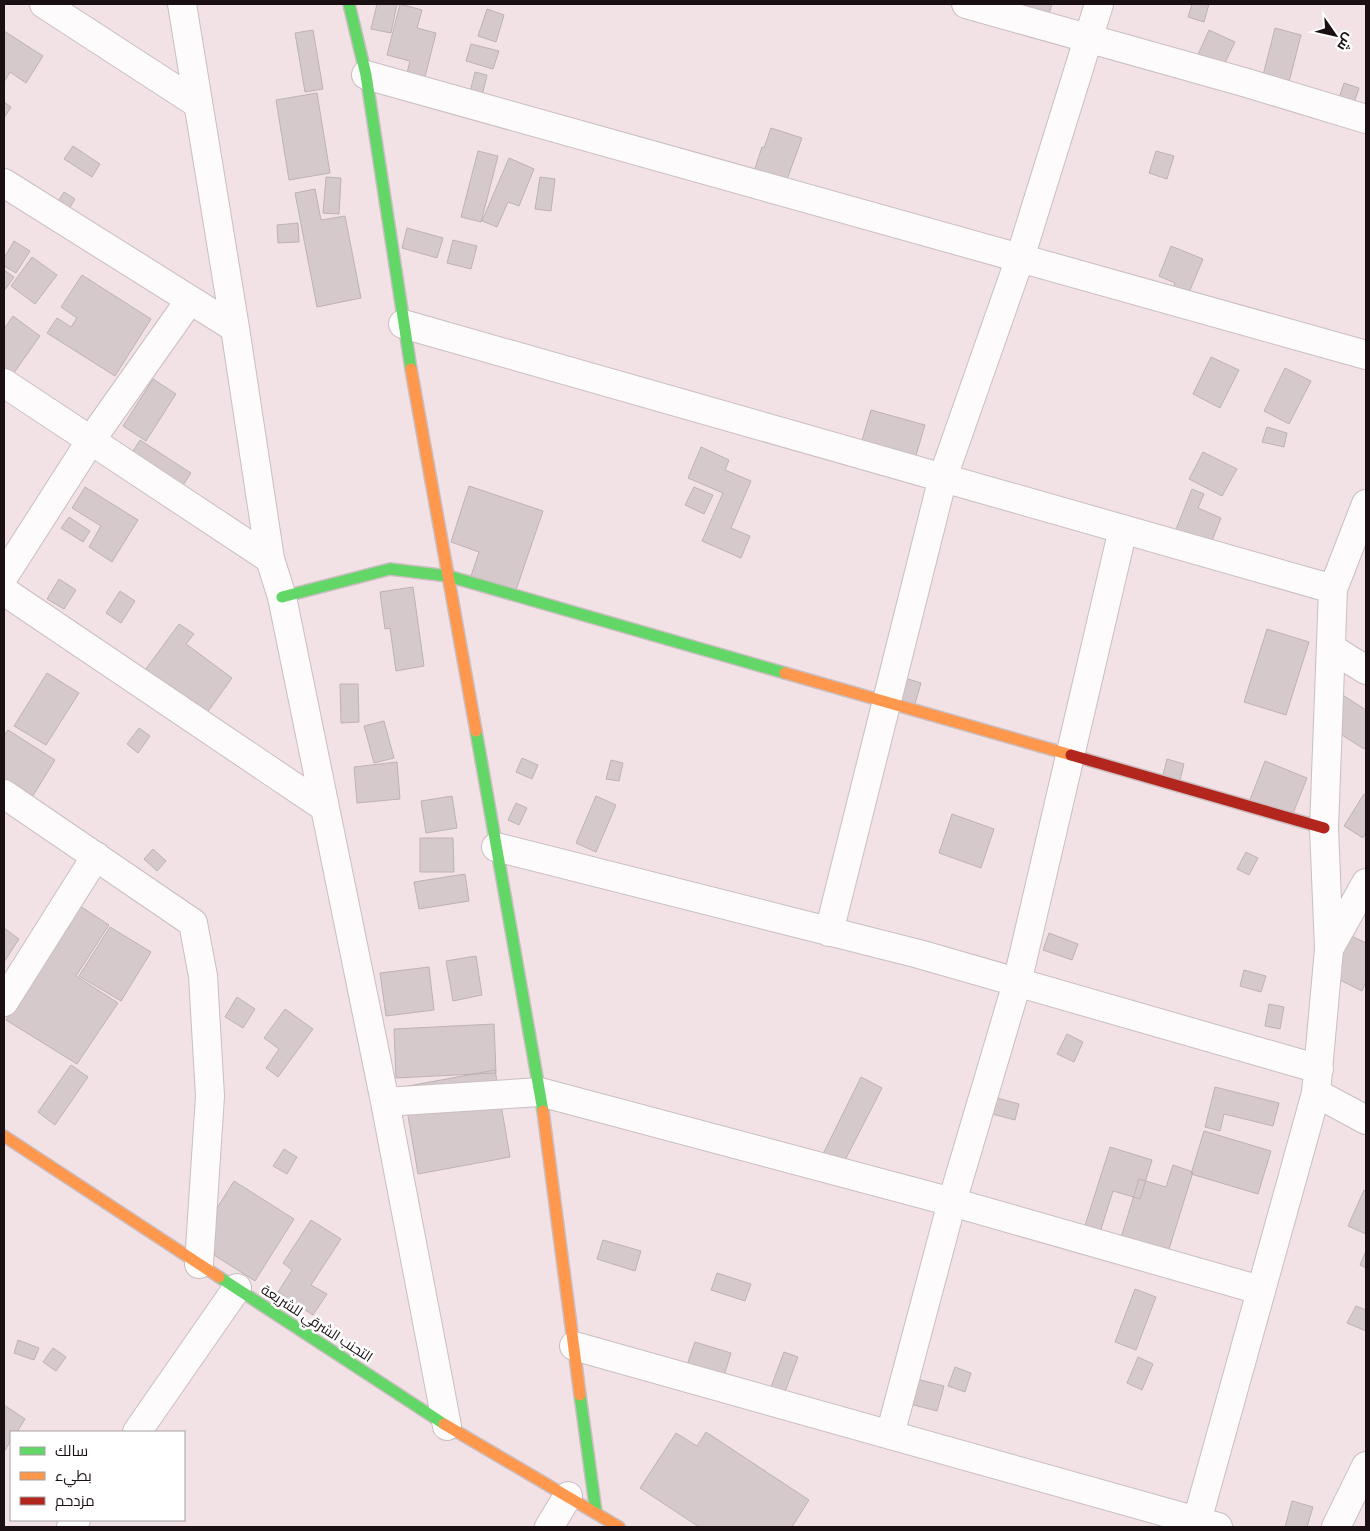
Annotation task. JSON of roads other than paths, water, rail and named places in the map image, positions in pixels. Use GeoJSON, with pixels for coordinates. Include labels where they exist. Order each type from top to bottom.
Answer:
{"type":"FeatureCollection","features":[{"type":"Feature","properties":{"kind":"street"},"geometry":{"type":"LineString","coordinates":[[44,4],[198,104]]}},
{"type":"Feature","properties":{"kind":"street"},"geometry":{"type":"LineString","coordinates":[[182,4],[235,328],[270,559],[282,597],[385,1102],[447,1426]]}},
{"type":"Feature","properties":{"kind":"street"},"geometry":{"type":"LineString","coordinates":[[350,4],[366,75],[403,324],[540,1092],[596,1512]]}},
{"type":"Feature","properties":{"kind":"street"},"geometry":{"type":"LineString","coordinates":[[966,4],[1248,83],[1366,119]]}},
{"type":"Feature","properties":{"kind":"street"},"geometry":{"type":"LineString","coordinates":[[829,932],[943,477],[1020,258],[1099,4]]}},
{"type":"Feature","properties":{"kind":"street"},"geometry":{"type":"LineString","coordinates":[[366,75],[1366,356]]}},
{"type":"Feature","properties":{"kind":"street"},"geometry":{"type":"LineString","coordinates":[[4,183],[235,328]]}},
{"type":"Feature","properties":{"kind":"street"},"geometry":{"type":"LineString","coordinates":[[4,576],[90,440],[190,300]]}},
{"type":"Feature","properties":{"kind":"street"},"geometry":{"type":"LineString","coordinates":[[403,324],[1333,589]]}},
{"type":"Feature","properties":{"kind":"street"},"geometry":{"type":"LineString","coordinates":[[4,383],[270,559]]}},
{"type":"Feature","properties":{"kind":"street"},"geometry":{"type":"LineString","coordinates":[[574,1346],[1207,1524],[1260,1290],[1317,1081],[1329,949],[1324,828],[1333,589],[1366,504]]}},
{"type":"Feature","properties":{"kind":"street"},"geometry":{"type":"LineString","coordinates":[[890,1435],[952,1202],[1017,983],[1123,529]]}},
{"type":"Feature","properties":{"kind":"street"},"geometry":{"type":"LineString","coordinates":[[282,597],[390,569],[448,576],[1324,828]]}},
{"type":"Feature","properties":{"kind":"street"},"geometry":{"type":"LineString","coordinates":[[4,591],[324,807]]}},
{"type":"Feature","properties":{"kind":"street"},"geometry":{"type":"LineString","coordinates":[[1331,648],[1366,670]]}},
{"type":"Feature","properties":{"kind":"street"},"geometry":{"type":"LineString","coordinates":[[4,794],[193,923],[203,976],[210,1096],[199,1264]]}},
{"type":"Feature","properties":{"kind":"street"},"geometry":{"type":"LineString","coordinates":[[496,847],[919,954],[1017,983],[1317,1081],[1366,1120]]}},
{"type":"Feature","properties":{"kind":"street"},"geometry":{"type":"LineString","coordinates":[[4,1002],[96,856]]}},
{"type":"Feature","properties":{"kind":"street"},"geometry":{"type":"LineString","coordinates":[[1329,949],[1365,887]]}},
{"type":"Feature","properties":{"kind":"street"},"geometry":{"type":"LineString","coordinates":[[385,1102],[540,1092],[952,1202],[1260,1290]]}},
{"type":"Feature","properties":{"kind":"street","name":"التجنب الشرقي للشريعة"},"geometry":{"type":"LineString","coordinates":[[4,1136],[447,1426],[619,1527]]}},
{"type":"Feature","properties":{"kind":"street"},"geometry":{"type":"LineString","coordinates":[[138,1431],[237,1288]]}},
{"type":"Feature","properties":{"kind":"street"},"geometry":{"type":"LineString","coordinates":[[1336,1527],[1366,1466]]}},
{"type":"Feature","properties":{"kind":"street"},"geometry":{"type":"LineString","coordinates":[[549,1527],[568,1496]]}}]}
